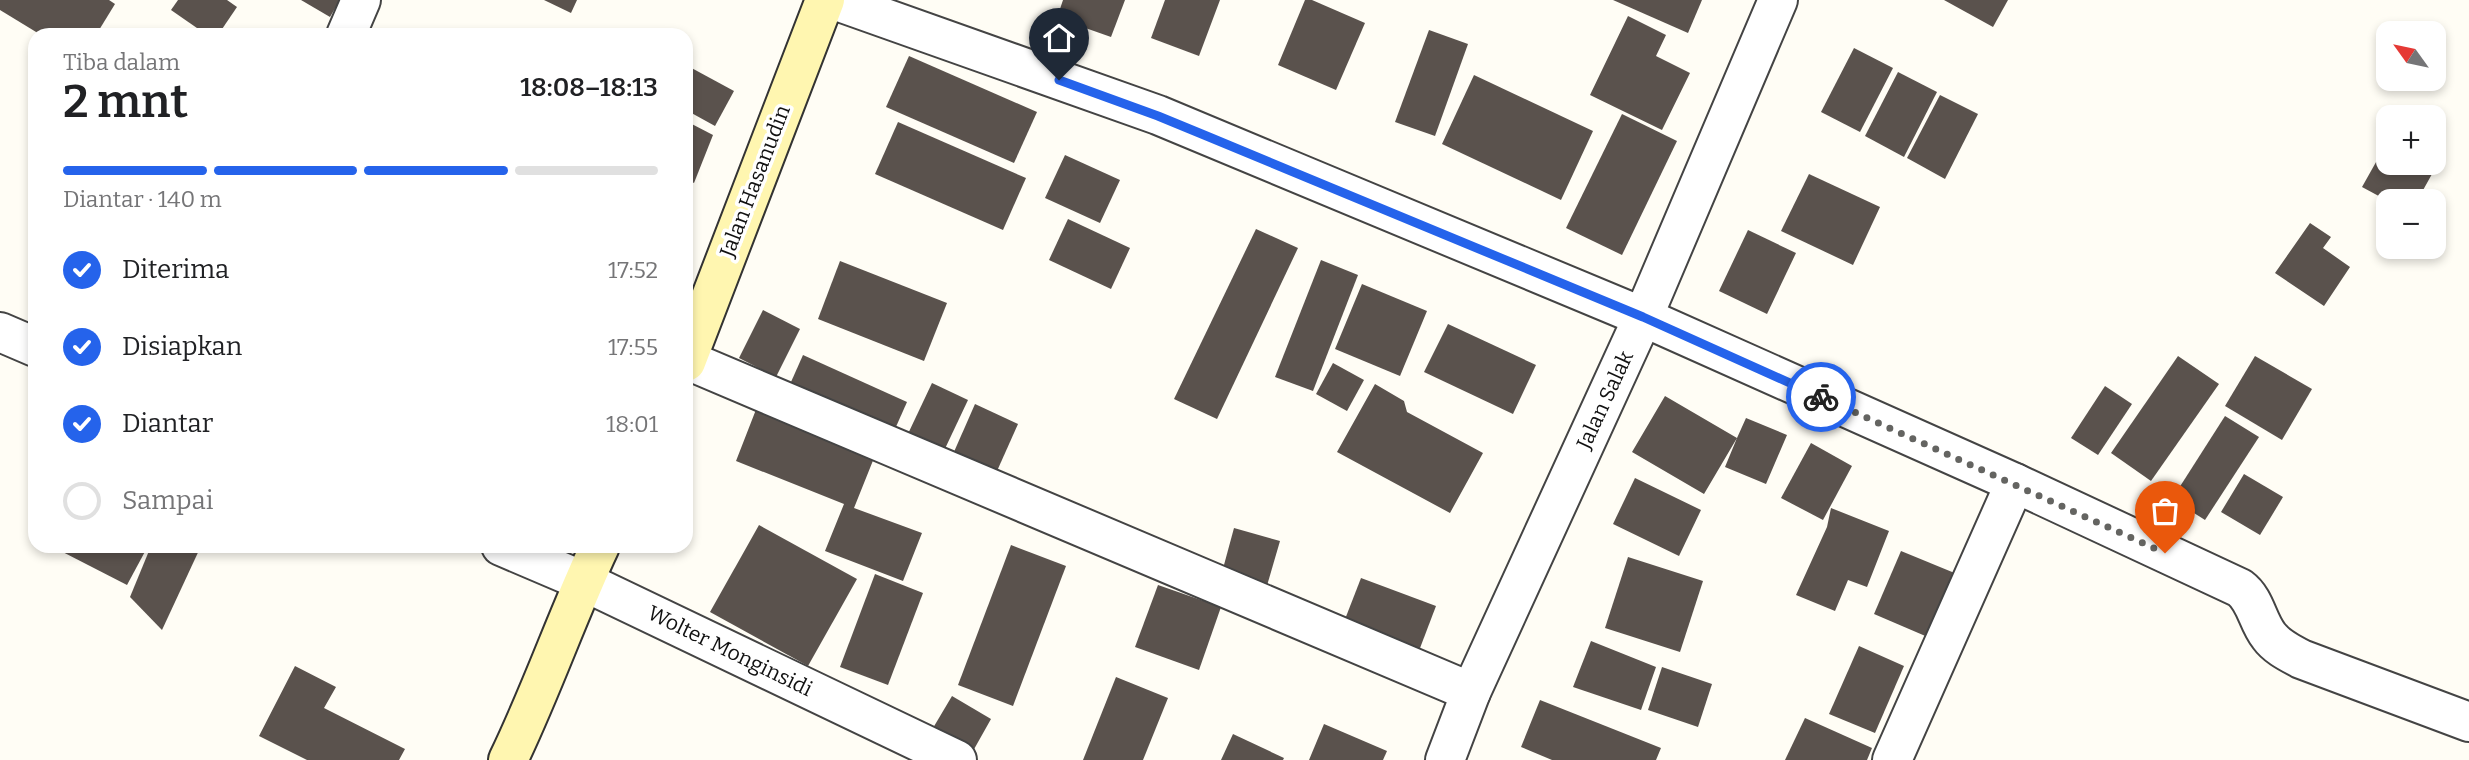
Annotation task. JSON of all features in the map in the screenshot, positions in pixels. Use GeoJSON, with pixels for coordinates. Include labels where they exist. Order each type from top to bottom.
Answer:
{"type":"FeatureCollection","features":[{"type":"Feature","properties":{"kind":"main road","name":"Jalan Hasanudin"},"geometry":{"type":"LineString","coordinates":[[693,343],[825,0]]}},
{"type":"Feature","properties":{"kind":"main road"},"geometry":{"type":"LineString","coordinates":[[508,760],[532,710],[597,553]]}},
{"type":"Feature","properties":{"kind":"street"},"geometry":{"type":"LineString","coordinates":[[349,28],[361,0]]}},
{"type":"Feature","properties":{"kind":"street"},"geometry":{"type":"LineString","coordinates":[[834,0],[1158,116],[1643,317],[2015,483],[2240,588],[2250,598],[2269,636],[2283,649],[2301,659],[2469,722]]}},
{"type":"Feature","properties":{"kind":"street","name":"Jalan Salak"},"geometry":{"type":"LineString","coordinates":[[1445,760],[1471,692],[1643,317],[1778,0]]}},
{"type":"Feature","properties":{"kind":"street"},"geometry":{"type":"LineString","coordinates":[[0,332],[28,344]]}},
{"type":"Feature","properties":{"kind":"street"},"geometry":{"type":"LineString","coordinates":[[693,364],[1471,692]]}},
{"type":"Feature","properties":{"kind":"street"},"geometry":{"type":"LineString","coordinates":[[1892,760],[2015,483]]}},
{"type":"Feature","properties":{"kind":"street","name":"Wolter Monginsidi"},"geometry":{"type":"LineString","coordinates":[[517,553],[583,581],[957,760]]}},
{"type":"Feature","properties":{"kind":"building"},"geometry":{"type":"Polygon","coordinates":[[[0,0],[109,0],[115,4],[100,28],[30,28],[0,10],[0,0]]]}},
{"type":"Feature","properties":{"kind":"building"},"geometry":{"type":"Polygon","coordinates":[[[178,0],[227,0],[237,7],[223,28],[197,28],[171,10],[178,0]]]}},
{"type":"Feature","properties":{"kind":"building"},"geometry":{"type":"Polygon","coordinates":[[[301,0],[340,0],[330,17],[301,0]]]}},
{"type":"Feature","properties":{"kind":"building"},"geometry":{"type":"Polygon","coordinates":[[[544,0],[577,0],[571,13],[544,0]]]}},
{"type":"Feature","properties":{"kind":"building"},"geometry":{"type":"Polygon","coordinates":[[[1063,0],[1125,0],[1111,37],[1057,18],[1063,0]]]}},
{"type":"Feature","properties":{"kind":"building"},"geometry":{"type":"Polygon","coordinates":[[[1165,0],[1220,0],[1199,56],[1151,38],[1165,0]]]}},
{"type":"Feature","properties":{"kind":"building"},"geometry":{"type":"Polygon","coordinates":[[[1305,0],[1312,0],[1365,23],[1336,90],[1278,65],[1305,0]]]}},
{"type":"Feature","properties":{"kind":"building"},"geometry":{"type":"Polygon","coordinates":[[[1613,0],[1702,0],[1688,33],[1613,0]]]}},
{"type":"Feature","properties":{"kind":"building"},"geometry":{"type":"Polygon","coordinates":[[[1944,0],[2008,0],[1993,27],[1944,0]]]}},
{"type":"Feature","properties":{"kind":"building"},"geometry":{"type":"Polygon","coordinates":[[[1628,16],[1666,35],[1656,56],[1690,73],[1662,130],[1590,95],[1628,16]]]}},
{"type":"Feature","properties":{"kind":"building"},"geometry":{"type":"Polygon","coordinates":[[[1429,30],[1468,44],[1435,136],[1395,122],[1429,30]]]}},
{"type":"Feature","properties":{"kind":"building"},"geometry":{"type":"Polygon","coordinates":[[[1854,48],[1893,68],[1860,132],[1821,112],[1854,48]]]}},
{"type":"Feature","properties":{"kind":"building"},"geometry":{"type":"Polygon","coordinates":[[[909,56],[1037,112],[1014,163],[886,107],[909,56]]]}},
{"type":"Feature","properties":{"kind":"building"},"geometry":{"type":"Polygon","coordinates":[[[693,69],[734,91],[715,126],[693,114],[693,69]]]}},
{"type":"Feature","properties":{"kind":"building"},"geometry":{"type":"Polygon","coordinates":[[[1898,72],[1937,92],[1904,157],[1865,136],[1898,72]]]}},
{"type":"Feature","properties":{"kind":"building"},"geometry":{"type":"Polygon","coordinates":[[[1474,75],[1593,131],[1561,200],[1442,144],[1474,75]]]}},
{"type":"Feature","properties":{"kind":"building"},"geometry":{"type":"Polygon","coordinates":[[[1940,95],[1978,114],[1945,179],[1907,158],[1940,95]]]}},
{"type":"Feature","properties":{"kind":"building"},"geometry":{"type":"Polygon","coordinates":[[[1622,114],[1677,141],[1622,255],[1566,228],[1622,114]]]}},
{"type":"Feature","properties":{"kind":"building"},"geometry":{"type":"Polygon","coordinates":[[[898,122],[1026,178],[1003,230],[875,174],[898,122]]]}},
{"type":"Feature","properties":{"kind":"building"},"geometry":{"type":"Polygon","coordinates":[[[693,125],[713,135],[693,182],[693,125]]]}},
{"type":"Feature","properties":{"kind":"building"},"geometry":{"type":"Polygon","coordinates":[[[1065,155],[1120,180],[1100,223],[1045,198],[1065,155]]]}},
{"type":"Feature","properties":{"kind":"building"},"geometry":{"type":"Polygon","coordinates":[[[2376,162],[2376,175],[2431,175],[2424,189],[2376,189],[2376,195],[2362,187],[2376,162]]]}},
{"type":"Feature","properties":{"kind":"building"},"geometry":{"type":"Polygon","coordinates":[[[1809,174],[1880,207],[1853,265],[1781,231],[1809,174]]]}},
{"type":"Feature","properties":{"kind":"building"},"geometry":{"type":"Polygon","coordinates":[[[1068,219],[1130,248],[1111,289],[1049,260],[1068,219]]]}},
{"type":"Feature","properties":{"kind":"building"},"geometry":{"type":"Polygon","coordinates":[[[2310,223],[2331,237],[2323,248],[2350,267],[2324,306],[2275,273],[2310,223]]]}},
{"type":"Feature","properties":{"kind":"building"},"geometry":{"type":"Polygon","coordinates":[[[1256,229],[1298,248],[1217,419],[1174,399],[1256,229]]]}},
{"type":"Feature","properties":{"kind":"building"},"geometry":{"type":"Polygon","coordinates":[[[1748,230],[1796,253],[1767,314],[1719,291],[1748,230]]]}},
{"type":"Feature","properties":{"kind":"building"},"geometry":{"type":"Polygon","coordinates":[[[1321,260],[1358,275],[1313,391],[1275,377],[1321,260]]]}},
{"type":"Feature","properties":{"kind":"building"},"geometry":{"type":"Polygon","coordinates":[[[840,261],[947,303],[924,361],[818,319],[840,261]]]}},
{"type":"Feature","properties":{"kind":"building"},"geometry":{"type":"Polygon","coordinates":[[[1362,284],[1427,311],[1400,376],[1335,349],[1362,284]]]}},
{"type":"Feature","properties":{"kind":"building"},"geometry":{"type":"Polygon","coordinates":[[[763,310],[800,329],[776,377],[739,358],[763,310]]]}},
{"type":"Feature","properties":{"kind":"building"},"geometry":{"type":"Polygon","coordinates":[[[1448,324],[1536,365],[1513,414],[1424,372],[1448,324]]]}},
{"type":"Feature","properties":{"kind":"building"},"geometry":{"type":"Polygon","coordinates":[[[803,355],[907,402],[891,438],[787,391],[803,355]]]}},
{"type":"Feature","properties":{"kind":"building"},"geometry":{"type":"Polygon","coordinates":[[[2178,356],[2219,384],[2151,481],[2111,453],[2178,356]]]}},
{"type":"Feature","properties":{"kind":"building"},"geometry":{"type":"Polygon","coordinates":[[[2255,356],[2312,389],[2282,440],[2225,406],[2255,356]]]}},
{"type":"Feature","properties":{"kind":"building"},"geometry":{"type":"Polygon","coordinates":[[[1333,363],[1364,380],[1347,411],[1316,394],[1333,363]]]}},
{"type":"Feature","properties":{"kind":"building"},"geometry":{"type":"Polygon","coordinates":[[[932,383],[968,400],[942,455],[906,438],[932,383]]]}},
{"type":"Feature","properties":{"kind":"building"},"geometry":{"type":"Polygon","coordinates":[[[1375,384],[1404,401],[1407,412],[1483,453],[1450,513],[1337,452],[1375,384]]]}},
{"type":"Feature","properties":{"kind":"building"},"geometry":{"type":"Polygon","coordinates":[[[2105,386],[2132,404],[2098,455],[2071,438],[2105,386]]]}},
{"type":"Feature","properties":{"kind":"building"},"geometry":{"type":"Polygon","coordinates":[[[1665,396],[1737,438],[1704,494],[1632,452],[1665,396]]]}},
{"type":"Feature","properties":{"kind":"building"},"geometry":{"type":"Polygon","coordinates":[[[975,404],[1018,424],[993,480],[950,461],[975,404]]]}},
{"type":"Feature","properties":{"kind":"building"},"geometry":{"type":"Polygon","coordinates":[[[757,407],[876,453],[854,508],[922,533],[903,581],[825,551],[844,504],[736,461],[757,407]]]}},
{"type":"Feature","properties":{"kind":"building"},"geometry":{"type":"Polygon","coordinates":[[[2225,416],[2259,437],[2205,520],[2172,499],[2225,416]]]}},
{"type":"Feature","properties":{"kind":"building"},"geometry":{"type":"Polygon","coordinates":[[[1746,418],[1787,435],[1766,484],[1725,467],[1746,418]]]}},
{"type":"Feature","properties":{"kind":"building"},"geometry":{"type":"Polygon","coordinates":[[[1811,443],[1852,466],[1823,520],[1781,498],[1811,443]]]}},
{"type":"Feature","properties":{"kind":"building"},"geometry":{"type":"Polygon","coordinates":[[[2244,474],[2283,497],[2260,535],[2221,512],[2244,474]]]}},
{"type":"Feature","properties":{"kind":"building"},"geometry":{"type":"Polygon","coordinates":[[[1635,478],[1701,510],[1679,556],[1613,524],[1635,478]]]}},
{"type":"Feature","properties":{"kind":"building"},"geometry":{"type":"Polygon","coordinates":[[[1831,508],[1889,531],[1867,587],[1848,580],[1835,611],[1796,595],[1827,527],[1831,508]]]}},
{"type":"Feature","properties":{"kind":"building"},"geometry":{"type":"Polygon","coordinates":[[[759,525],[857,579],[808,666],[710,612],[759,525]]]}},
{"type":"Feature","properties":{"kind":"building"},"geometry":{"type":"Polygon","coordinates":[[[1234,528],[1280,541],[1266,589],[1221,576],[1234,528]]]}},
{"type":"Feature","properties":{"kind":"building"},"geometry":{"type":"Polygon","coordinates":[[[1011,545],[1066,566],[1013,706],[958,685],[1011,545]]]}},
{"type":"Feature","properties":{"kind":"building"},"geometry":{"type":"Polygon","coordinates":[[[1901,551],[1957,574],[1930,638],[1874,614],[1901,551]]]}},
{"type":"Feature","properties":{"kind":"building"},"geometry":{"type":"Polygon","coordinates":[[[65,553],[144,553],[127,585],[65,553]]]}},
{"type":"Feature","properties":{"kind":"building"},"geometry":{"type":"Polygon","coordinates":[[[148,553],[198,553],[162,630],[130,597],[148,553]]]}},
{"type":"Feature","properties":{"kind":"building"},"geometry":{"type":"Polygon","coordinates":[[[1628,557],[1703,581],[1680,652],[1605,628],[1628,557]]]}},
{"type":"Feature","properties":{"kind":"building"},"geometry":{"type":"Polygon","coordinates":[[[875,574],[923,593],[888,685],[840,667],[875,574]]]}},
{"type":"Feature","properties":{"kind":"building"},"geometry":{"type":"Polygon","coordinates":[[[1361,578],[1436,606],[1417,656],[1342,627],[1361,578]]]}},
{"type":"Feature","properties":{"kind":"building"},"geometry":{"type":"Polygon","coordinates":[[[1158,585],[1221,607],[1199,670],[1135,647],[1158,585]]]}},
{"type":"Feature","properties":{"kind":"building"},"geometry":{"type":"Polygon","coordinates":[[[1591,641],[1656,667],[1641,710],[1573,687],[1591,641]]]}},
{"type":"Feature","properties":{"kind":"building"},"geometry":{"type":"Polygon","coordinates":[[[1859,646],[1904,666],[1875,733],[1829,714],[1859,646]]]}},
{"type":"Feature","properties":{"kind":"building"},"geometry":{"type":"Polygon","coordinates":[[[295,666],[336,687],[324,708],[405,749],[399,760],[307,760],[259,736],[295,666]]]}},
{"type":"Feature","properties":{"kind":"building"},"geometry":{"type":"Polygon","coordinates":[[[1662,667],[1712,684],[1698,727],[1648,710],[1662,667]]]}},
{"type":"Feature","properties":{"kind":"building"},"geometry":{"type":"Polygon","coordinates":[[[1116,677],[1168,698],[1143,760],[1083,760],[1116,677]]]}},
{"type":"Feature","properties":{"kind":"building"},"geometry":{"type":"Polygon","coordinates":[[[952,696],[991,719],[973,751],[933,728],[952,696]]]}},
{"type":"Feature","properties":{"kind":"building"},"geometry":{"type":"Polygon","coordinates":[[[1540,700],[1661,748],[1656,760],[1552,760],[1521,747],[1540,700]]]}},
{"type":"Feature","properties":{"kind":"building"},"geometry":{"type":"Polygon","coordinates":[[[1805,718],[1872,748],[1867,760],[1785,760],[1805,718]]]}},
{"type":"Feature","properties":{"kind":"building"},"geometry":{"type":"Polygon","coordinates":[[[1324,724],[1387,751],[1383,760],[1309,760],[1324,724]]]}},
{"type":"Feature","properties":{"kind":"building"},"geometry":{"type":"Polygon","coordinates":[[[1233,734],[1284,758],[1221,760],[1233,734]]]}},
{"type":"Feature","properties":{"kind":"way so far"},"geometry":{"type":"LineString","coordinates":[[1821,397],[2165,553]]}},
{"type":"Feature","properties":{"kind":"route"},"geometry":{"type":"LineString","coordinates":[[1059,80],[1158,116],[1643,317],[1821,397]]}}]}
